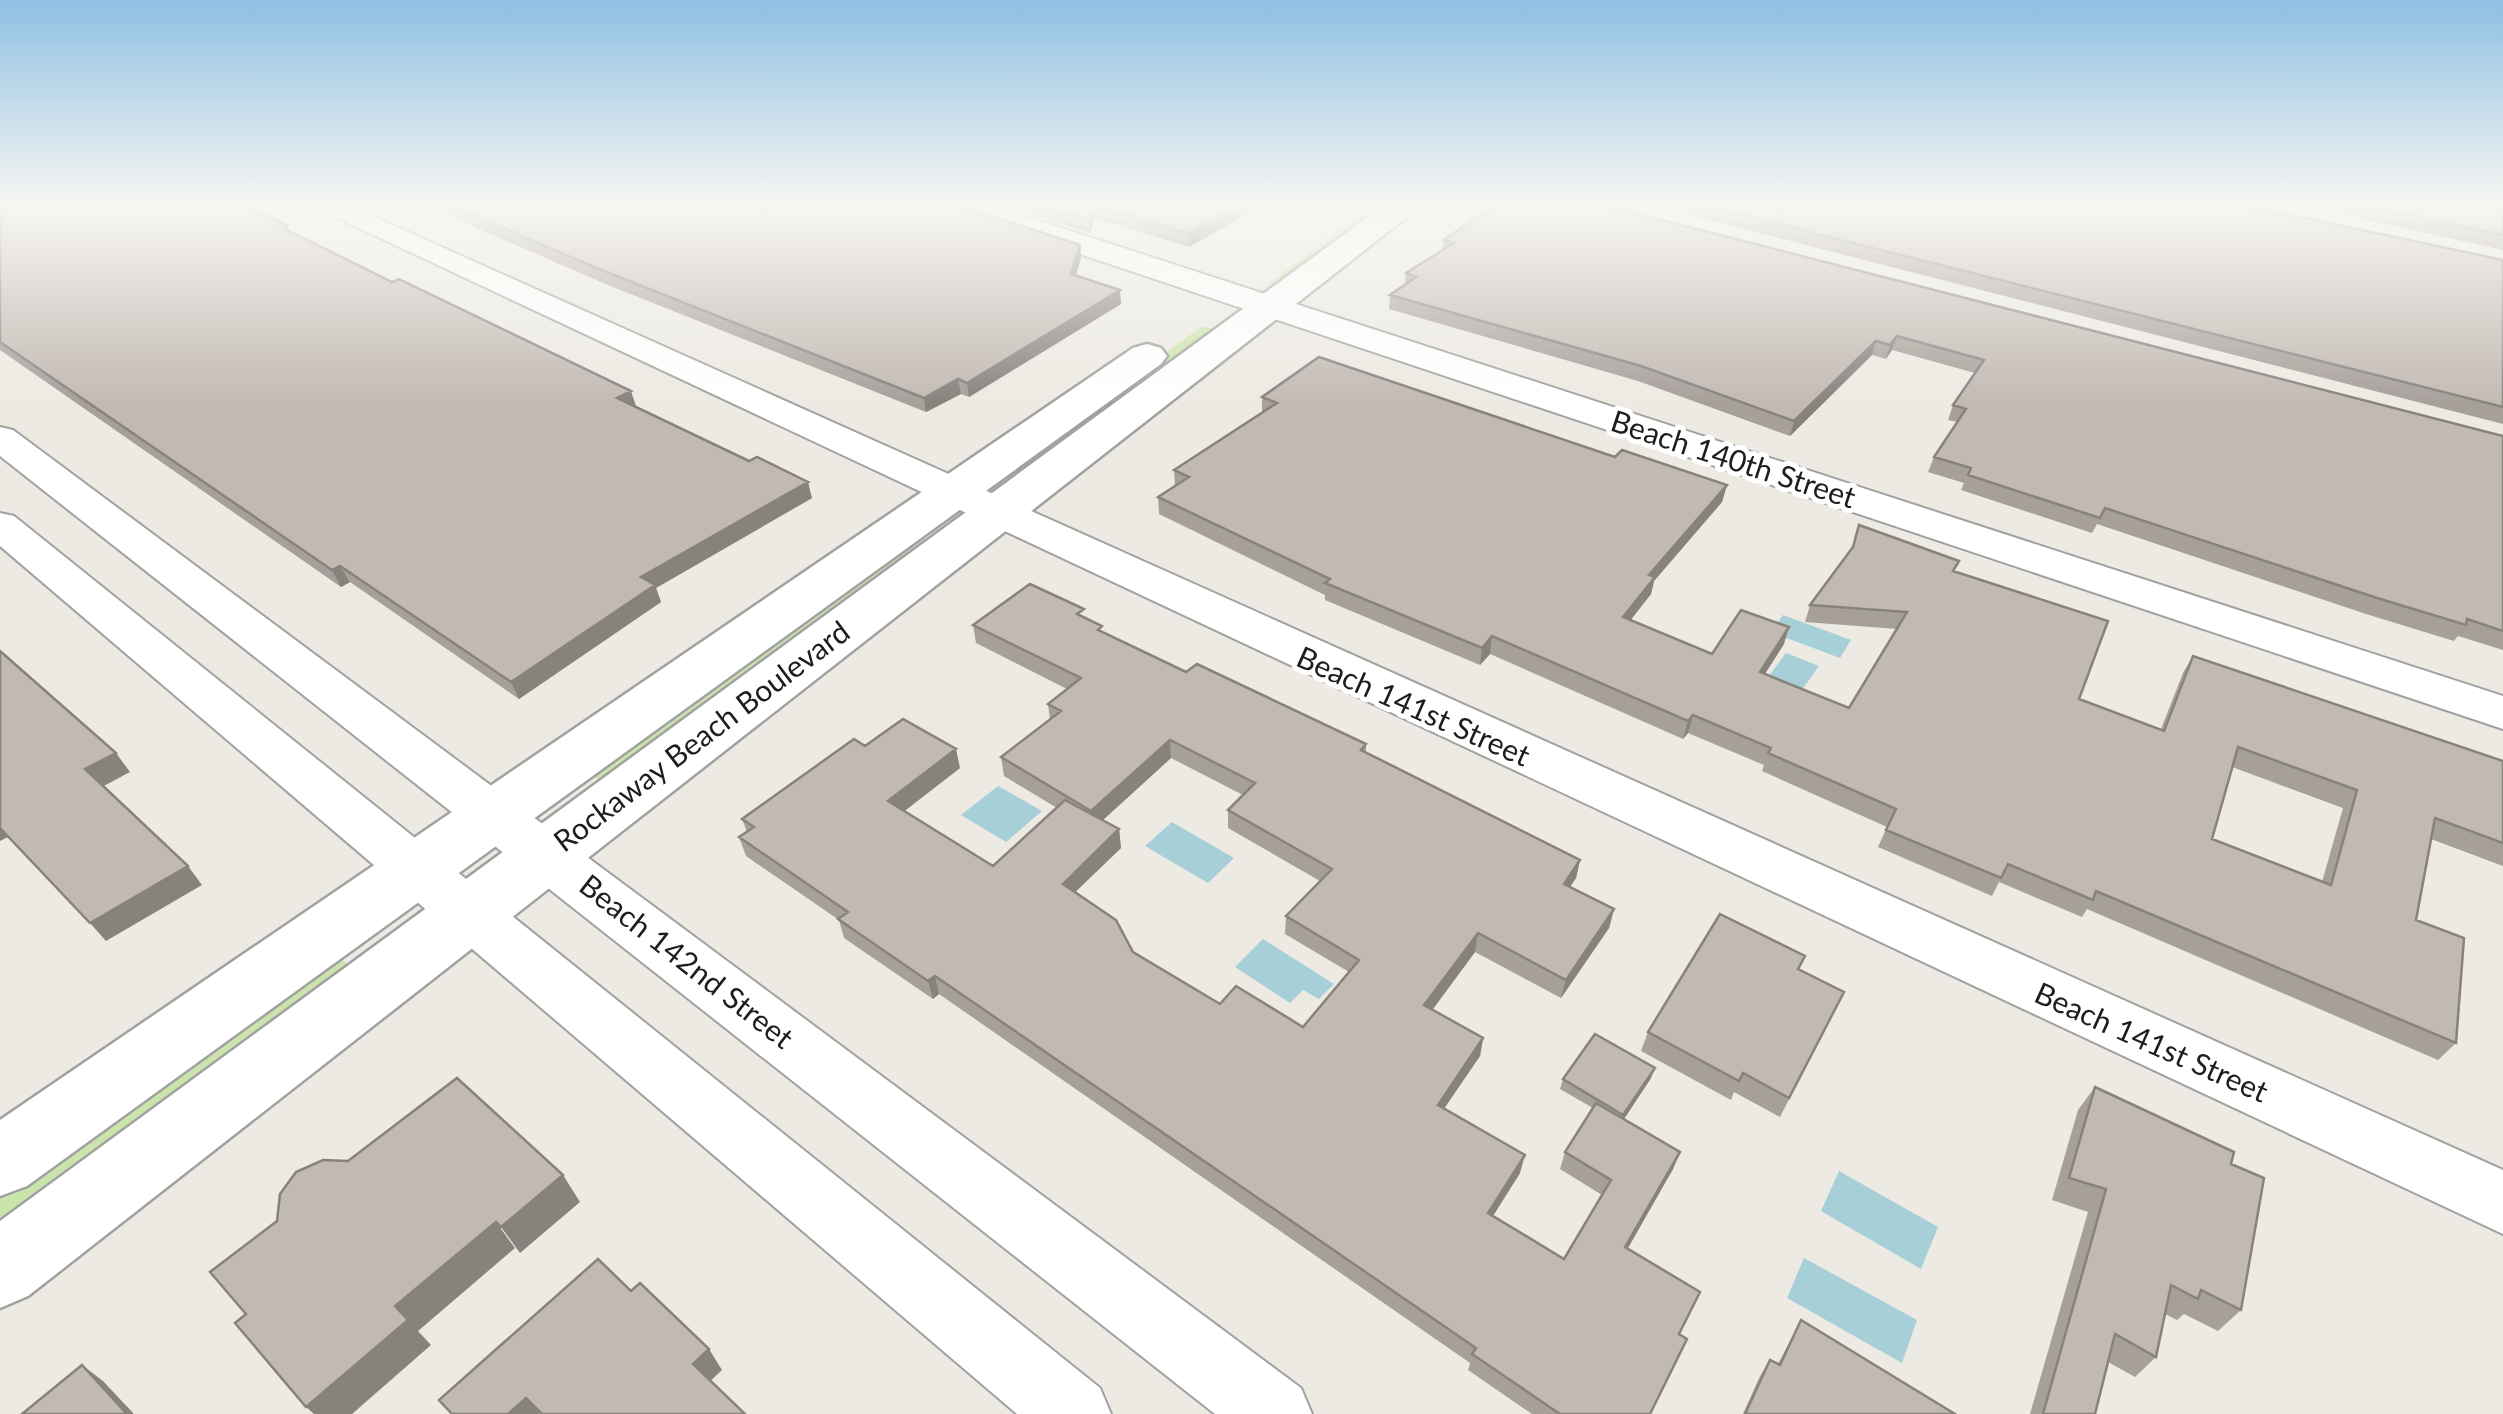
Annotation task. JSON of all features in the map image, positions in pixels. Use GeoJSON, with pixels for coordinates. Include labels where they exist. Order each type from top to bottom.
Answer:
{"type":"FeatureCollection","features":[{"type":"Feature","properties":{"kind":"street","name":"Beach 141st Street"},"geometry":{"type":"LineString","coordinates":[[468,272],[2503,1204]]}},
{"type":"Feature","properties":{"kind":"street","name":"Beach 140th Street"},"geometry":{"type":"LineString","coordinates":[[1161,272],[2503,713]]}},
{"type":"Feature","properties":{"kind":"street","name":"Rockaway Beach Boulevard"},"geometry":{"type":"LineString","coordinates":[[1251,302],[1284,272]]}},
{"type":"Feature","properties":{"kind":"street","name":"Rockaway Beach Boulevard"},"geometry":{"type":"LineString","coordinates":[[0,1268],[546,855],[972,506],[1251,302],[1299,272]]}},
{"type":"Feature","properties":{"kind":"street","name":"Beach 142nd Street"},"geometry":{"type":"LineString","coordinates":[[0,438],[1275,1414]]}},
{"type":"Feature","properties":{"kind":"street","name":"Rockaway Beach Boulevard"},"geometry":{"type":"LineString","coordinates":[[0,1162],[492,813],[972,506]]}},
{"type":"Feature","properties":{"kind":"street"},"geometry":{"type":"LineString","coordinates":[[6,537],[94,508]]}},
{"type":"Feature","properties":{"kind":"street"},"geometry":{"type":"LineString","coordinates":[[6,537],[414,868],[1074,1414]]}},
{"type":"Feature","properties":{"kind":"green space"},"geometry":{"type":"Polygon","coordinates":[[[1284,272],[1297,272],[1277,286],[1268,284],[1284,272]]]}},
{"type":"Feature","properties":{"kind":"green space"},"geometry":{"type":"Polygon","coordinates":[[[1203,326],[1225,332],[1029,475],[1006,467],[1203,326]]]}},
{"type":"Feature","properties":{"kind":"green space"},"geometry":{"type":"Polygon","coordinates":[[[909,534],[937,546],[611,786],[581,770],[909,534]]]}},
{"type":"Feature","properties":{"kind":"green space"},"geometry":{"type":"Polygon","coordinates":[[[327,949],[361,974],[0,1241],[0,1183],[327,949]]]}},
{"type":"Feature","properties":{"kind":"water"},"geometry":{"type":"Polygon","coordinates":[[[1783,615],[1851,640],[1840,658],[1771,632],[1783,615]]]}},
{"type":"Feature","properties":{"kind":"water"},"geometry":{"type":"Polygon","coordinates":[[[1786,653],[1819,666],[1793,702],[1760,688],[1786,653]]]}},
{"type":"Feature","properties":{"kind":"water"},"geometry":{"type":"Polygon","coordinates":[[[998,786],[1042,811],[1006,842],[961,815],[998,786]]]}},
{"type":"Feature","properties":{"kind":"water"},"geometry":{"type":"Polygon","coordinates":[[[1172,822],[1234,858],[1208,883],[1145,846],[1172,822]]]}},
{"type":"Feature","properties":{"kind":"water"},"geometry":{"type":"Polygon","coordinates":[[[1263,939],[1334,984],[1319,999],[1303,990],[1290,1003],[1235,967],[1263,939]]]}},
{"type":"Feature","properties":{"kind":"water"},"geometry":{"type":"Polygon","coordinates":[[[1839,1171],[1938,1227],[1921,1269],[1821,1211],[1839,1171]]]}},
{"type":"Feature","properties":{"kind":"water"},"geometry":{"type":"Polygon","coordinates":[[[1804,1258],[1917,1320],[1902,1363],[1787,1298],[1804,1258]]]}},
{"type":"Feature","properties":{"kind":"building"},"geometry":{"type":"Polygon","coordinates":[[[0,272],[372,272],[392,282],[399,279],[631,391],[617,398],[749,461],[757,457],[808,482],[641,577],[655,585],[511,682],[340,566],[332,570],[0,342],[0,272]]]}},
{"type":"Feature","properties":{"kind":"building"},"geometry":{"type":"Polygon","coordinates":[[[606,272],[1072,272],[1120,290],[967,383],[958,379],[924,398],[606,272]]]}},
{"type":"Feature","properties":{"kind":"building"},"geometry":{"type":"Polygon","coordinates":[[[1864,272],[2503,436],[2503,631],[2467,619],[2466,625],[2377,598],[2105,508],[2100,518],[1968,475],[1971,468],[1934,457],[1966,409],[1953,405],[1984,360],[1897,336],[1890,345],[1876,341],[1794,421],[1641,366],[1390,295],[1416,277],[1406,273],[1864,272]]]}},
{"type":"Feature","properties":{"kind":"building"},"geometry":{"type":"Polygon","coordinates":[[[1968,272],[2503,272],[2503,407],[1968,272]]]}},
{"type":"Feature","properties":{"kind":"building"},"geometry":{"type":"Polygon","coordinates":[[[1319,357],[1615,457],[1622,450],[1727,485],[1649,575],[1655,577],[1623,617],[1712,654],[1741,610],[1789,627],[1760,672],[1849,708],[1907,612],[1810,605],[1853,547],[1859,525],[1959,561],[1953,571],[2108,621],[2079,699],[2164,731],[2193,656],[2503,761],[2503,843],[2435,818],[2416,920],[2464,938],[2456,1043],[2096,891],[2093,900],[2008,864],[2001,878],[1886,830],[1896,809],[1768,753],[1771,748],[1693,715],[1688,721],[1492,636],[1482,648],[1325,583],[1330,579],[1158,497],[1189,477],[1174,470],[1277,403],[1262,397],[1319,357]],[[2238,747],[2212,839],[2331,885],[2357,790],[2238,747]]]}},
{"type":"Feature","properties":{"kind":"building"},"geometry":{"type":"Polygon","coordinates":[[[1030,584],[1084,609],[1077,614],[1102,626],[1098,630],[1186,672],[1197,664],[1366,744],[1361,750],[1580,860],[1564,884],[1614,909],[1566,980],[1478,933],[1424,1005],[1483,1038],[1438,1105],[1525,1155],[1488,1213],[1564,1259],[1611,1180],[1565,1152],[1596,1103],[1680,1152],[1625,1247],[1700,1292],[1679,1334],[1687,1339],[1650,1414],[1560,1414],[1472,1354],[1476,1348],[935,976],[928,981],[838,919],[848,912],[739,837],[754,827],[742,819],[854,739],[865,746],[903,719],[956,749],[888,801],[993,866],[1065,800],[1119,829],[1063,884],[1116,920],[1133,952],[1220,1004],[1236,986],[1303,1027],[1359,960],[1286,916],[1332,869],[1228,810],[1255,783],[1170,740],[1091,811],[1001,757],[1061,711],[1048,704],[1081,678],[973,625],[1030,584]]]}},
{"type":"Feature","properties":{"kind":"building"},"geometry":{"type":"Polygon","coordinates":[[[0,651],[116,753],[85,769],[188,866],[90,923],[0,828],[0,651]]]}},
{"type":"Feature","properties":{"kind":"building"},"geometry":{"type":"Polygon","coordinates":[[[1720,914],[1805,956],[1798,969],[1844,992],[1789,1098],[1743,1073],[1739,1081],[1648,1032],[1720,914]]]}},
{"type":"Feature","properties":{"kind":"building"},"geometry":{"type":"Polygon","coordinates":[[[1595,1034],[1655,1068],[1623,1115],[1563,1079],[1595,1034]]]}},
{"type":"Feature","properties":{"kind":"building"},"geometry":{"type":"Polygon","coordinates":[[[457,1078],[563,1175],[501,1227],[496,1222],[395,1306],[408,1320],[306,1407],[235,1323],[246,1314],[210,1272],[277,1221],[280,1194],[296,1172],[323,1160],[348,1161],[457,1078]]]}},
{"type":"Feature","properties":{"kind":"building"},"geometry":{"type":"Polygon","coordinates":[[[2095,1087],[2234,1152],[2231,1164],[2264,1178],[2241,1310],[2201,1290],[2198,1299],[2171,1285],[2156,1357],[2115,1334],[2095,1414],[2043,1414],[2106,1189],[2069,1178],[2095,1087]]]}},
{"type":"Feature","properties":{"kind":"building"},"geometry":{"type":"Polygon","coordinates":[[[598,1259],[631,1291],[640,1283],[709,1349],[693,1364],[745,1414],[542,1414],[526,1398],[508,1414],[452,1414],[439,1400],[598,1259]]]}},
{"type":"Feature","properties":{"kind":"building"},"geometry":{"type":"Polygon","coordinates":[[[1801,1320],[1955,1414],[1745,1414],[1770,1360],[1780,1365],[1801,1320]]]}},
{"type":"Feature","properties":{"kind":"building"},"geometry":{"type":"Polygon","coordinates":[[[82,1365],[127,1414],[22,1414],[82,1365]]]}}]}
